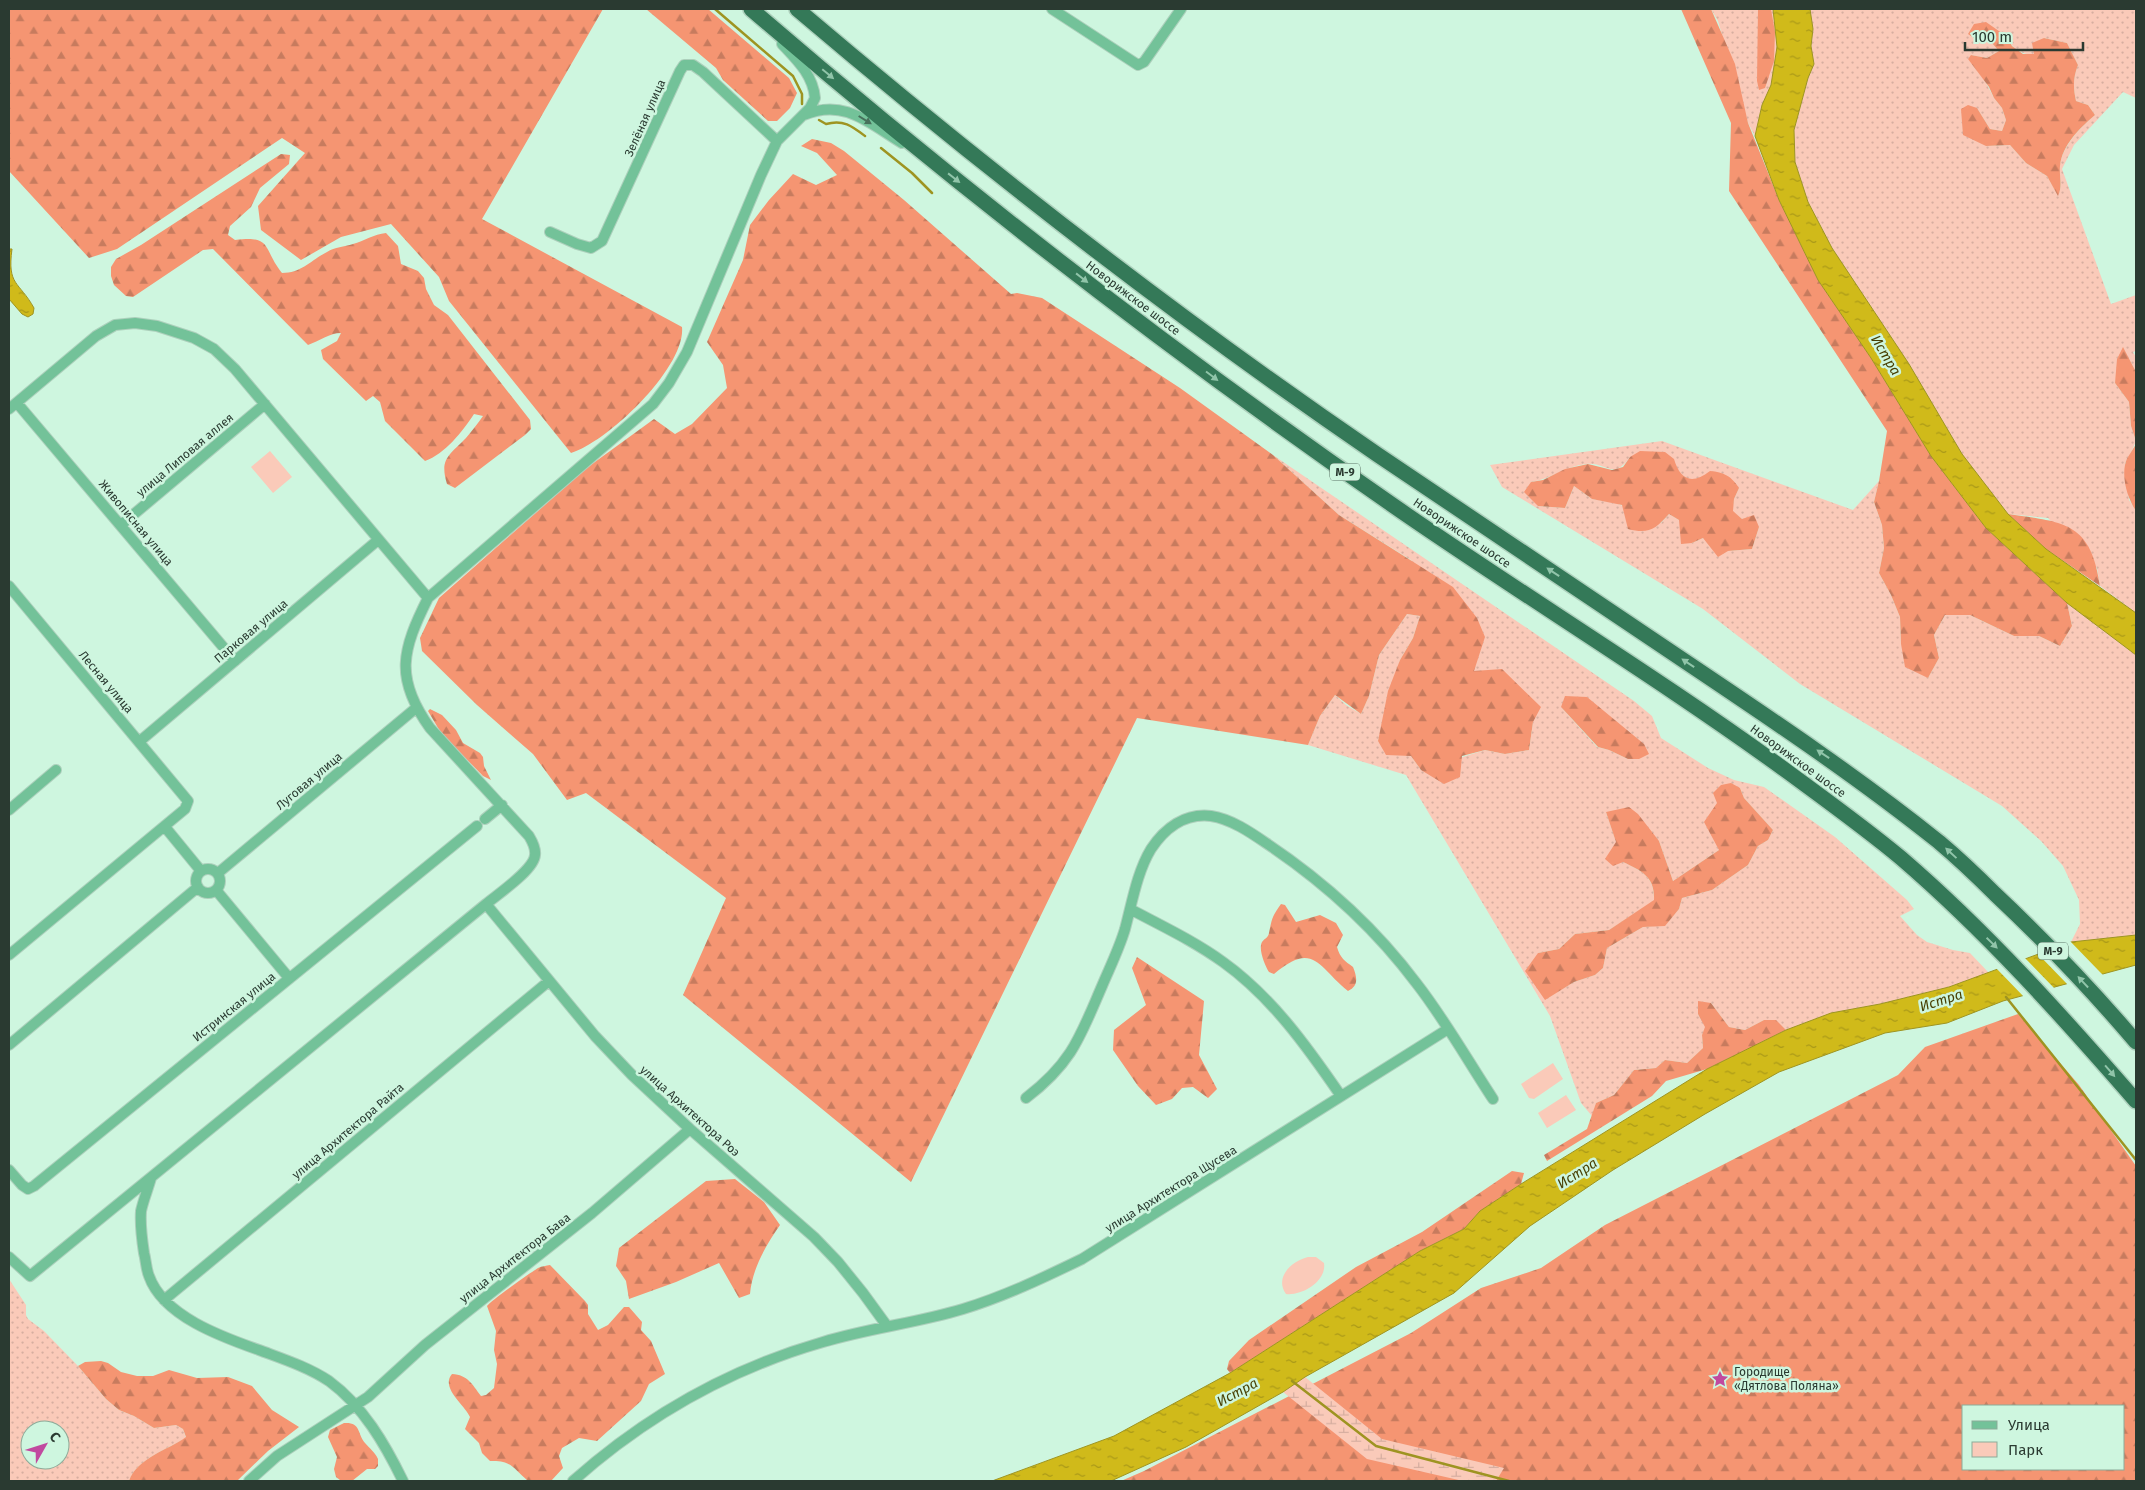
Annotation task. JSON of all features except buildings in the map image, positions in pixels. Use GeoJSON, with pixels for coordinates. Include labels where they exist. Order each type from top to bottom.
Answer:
{"type":"FeatureCollection","features":[{"type":"Feature","properties":{"kind":"highway","name":"Новорижское шоссе"},"geometry":{"type":"LineString","coordinates":[[751,9],[936,164],[1109,300],[1336,466],[1734,733],[1862,826],[1902,859],[1997,947],[2085,1041],[2136,1100]]}},
{"type":"Feature","properties":{"kind":"highway","name":"Новорижское шоссе"},"geometry":{"type":"LineString","coordinates":[[797,9],[946,133],[1141,284],[1375,452],[1836,763],[1941,844],[2035,932],[2136,1042]]}},
{"type":"Feature","properties":{"kind":"street"},"geometry":{"type":"LineString","coordinates":[[9,1257],[30,1276],[527,870],[536,854],[530,836],[430,728],[416,708],[408,689],[405,667],[407,648],[414,626],[428,598],[654,404],[687,352],[777,141],[803,116],[815,98],[810,79],[798,60],[751,9]]}},
{"type":"Feature","properties":{"kind":"street"},"geometry":{"type":"LineString","coordinates":[[1052,9],[1138,65],[1144,62],[1181,9]]}},
{"type":"Feature","properties":{"kind":"street","name":"Зелёная улица"},"geometry":{"type":"LineString","coordinates":[[550,232],[591,248],[602,241],[680,70],[684,66],[693,65],[703,72],[777,141]]}},
{"type":"Feature","properties":{"kind":"street"},"geometry":{"type":"LineString","coordinates":[[803,116],[813,111],[831,108],[854,113],[936,164]]}},
{"type":"Feature","properties":{"kind":"street"},"geometry":{"type":"LineString","coordinates":[[13,406],[96,336],[115,325],[135,323],[157,326],[194,338],[214,349],[235,369],[428,598]]}},
{"type":"Feature","properties":{"kind":"street","name":"улица Липовая аллея"},"geometry":{"type":"LineString","coordinates":[[121,525],[265,404]]}},
{"type":"Feature","properties":{"kind":"street","name":"Живописная улица"},"geometry":{"type":"LineString","coordinates":[[13,406],[121,525],[235,661]]}},
{"type":"Feature","properties":{"kind":"street","name":"Парковая улица"},"geometry":{"type":"LineString","coordinates":[[140,741],[378,540]]}},
{"type":"Feature","properties":{"kind":"street","name":"Лесная улица"},"geometry":{"type":"LineString","coordinates":[[9,586],[140,741],[188,801],[186,809],[164,827]]}},
{"type":"Feature","properties":{"kind":"street","name":"Луговая улица"},"geometry":{"type":"LineString","coordinates":[[218,873],[416,708]]}},
{"type":"Feature","properties":{"kind":"street"},"geometry":{"type":"LineString","coordinates":[[9,810],[56,770]]}},
{"type":"Feature","properties":{"kind":"street"},"geometry":{"type":"LineString","coordinates":[[486,819],[502,805]]}},
{"type":"Feature","properties":{"kind":"street"},"geometry":{"type":"LineString","coordinates":[[1026,1098],[1047,1082],[1065,1063],[1080,1038],[1122,937],[1150,851],[1160,836],[1171,826],[1183,819],[1212,816],[1228,820],[1250,832],[1282,854],[1360,919],[1405,968],[1448,1029],[1493,1099]]}},
{"type":"Feature","properties":{"kind":"street","name":"Истринская улица"},"geometry":{"type":"LineString","coordinates":[[9,1170],[22,1186],[28,1189],[34,1186],[477,826]]}},
{"type":"Feature","properties":{"kind":"street"},"geometry":{"type":"LineString","coordinates":[[9,955],[164,827],[200,871]]}},
{"type":"Feature","properties":{"kind":"street"},"geometry":{"type":"LineString","coordinates":[[212,869],[218,873],[220,885],[216,890],[210,893],[203,892],[198,887],[196,882],[200,871],[212,869]]}},
{"type":"Feature","properties":{"kind":"street"},"geometry":{"type":"LineString","coordinates":[[9,1045],[198,887]]}},
{"type":"Feature","properties":{"kind":"street"},"geometry":{"type":"LineString","coordinates":[[216,890],[289,978]]}},
{"type":"Feature","properties":{"kind":"street","name":"улица Архитектора Роэ"},"geometry":{"type":"LineString","coordinates":[[486,904],[601,1043],[690,1129],[814,1237],[851,1278],[887,1326]]}},
{"type":"Feature","properties":{"kind":"street"},"geometry":{"type":"LineString","coordinates":[[1130,910],[1189,940],[1225,963],[1261,995],[1288,1024],[1312,1054],[1341,1096]]}},
{"type":"Feature","properties":{"kind":"street","name":"улица Архитектора Райта"},"geometry":{"type":"LineString","coordinates":[[164,1300],[549,982]]}},
{"type":"Feature","properties":{"kind":"street","name":"улица Архитектора Щусева"},"geometry":{"type":"LineString","coordinates":[[573,1481],[613,1448],[699,1390],[750,1367],[822,1342],[962,1309],[1033,1283],[1074,1263],[1448,1029]]}},
{"type":"Feature","properties":{"kind":"street","name":"улица Архитектора Бава"},"geometry":{"type":"LineString","coordinates":[[249,1481],[277,1456],[356,1406],[425,1345],[592,1213],[690,1129]]}},
{"type":"Feature","properties":{"kind":"street"},"geometry":{"type":"LineString","coordinates":[[150,1178],[141,1212],[143,1243],[148,1275],[164,1300],[174,1310],[211,1330],[296,1364],[328,1381],[356,1406],[382,1440],[403,1481]]}},
{"type":"Feature","properties":{"kind":"green space"},"geometry":{"type":"Polygon","coordinates":[[[9,9],[603,9],[482,219],[682,327],[680,343],[672,362],[642,401],[623,419],[587,446],[571,453],[449,301],[439,277],[391,224],[341,237],[301,260],[261,230],[258,206],[305,153],[282,138],[117,249],[89,258],[9,171],[9,9]]]}},
{"type":"Feature","properties":{"kind":"green space"},"geometry":{"type":"Polygon","coordinates":[[[646,9],[708,9],[789,78],[797,93],[790,108],[777,121],[768,121],[723,80],[716,68],[646,9]]]}},
{"type":"Feature","properties":{"kind":"green space"},"geometry":{"type":"Polygon","coordinates":[[[1681,9],[1711,9],[1735,64],[1748,123],[1779,200],[1818,280],[1871,358],[1931,456],[1986,528],[2067,603],[2072,626],[2060,646],[2039,636],[2014,636],[1970,615],[1945,615],[1934,635],[1939,658],[1928,678],[1905,667],[1901,644],[1900,617],[1879,573],[1884,548],[1882,525],[1874,502],[1887,431],[1729,191],[1731,123],[1681,9]]]}},
{"type":"Feature","properties":{"kind":"green space"},"geometry":{"type":"Polygon","coordinates":[[[1711,9],[1773,9],[1777,47],[1771,85],[1762,105],[1755,136],[1748,123],[1718,21],[1711,9]]]}},
{"type":"Feature","properties":{"kind":"green space"},"geometry":{"type":"Polygon","coordinates":[[[1758,9],[1771,9],[1775,32],[1774,61],[1765,88],[1759,90],[1757,81],[1758,9]]]}},
{"type":"Feature","properties":{"kind":"green space"},"geometry":{"type":"Polygon","coordinates":[[[1810,9],[2136,9],[2136,98],[2123,92],[2074,145],[2062,169],[2111,304],[2136,295],[2136,351],[2133,352],[2136,357],[2136,372],[2123,348],[2115,383],[2129,402],[2131,426],[2136,441],[2125,463],[2129,500],[2136,511],[2136,613],[2100,586],[2097,568],[2048,518],[2008,514],[1962,454],[1909,364],[1832,248],[1808,202],[1795,162],[1794,130],[1808,78],[1814,64],[1811,46],[1813,29],[1810,9]],[[1975,24],[1969,34],[1978,41],[1991,42],[1999,51],[1987,58],[1971,55],[1994,98],[2002,108],[2006,120],[2002,131],[1990,129],[1977,108],[1986,146],[2010,145],[2026,163],[2047,176],[2058,195],[2061,187],[2060,164],[2065,150],[2078,131],[2095,115],[2088,105],[2076,101],[2074,83],[2078,65],[2067,43],[2044,38],[2034,55],[2017,50],[2006,36],[1975,24]]]}},
{"type":"Feature","properties":{"kind":"green space"},"geometry":{"type":"Polygon","coordinates":[[[1986,22],[2006,36],[2012,46],[2023,54],[2034,54],[2032,43],[2044,38],[2067,43],[2078,65],[2074,83],[2076,101],[2088,105],[2095,115],[2078,131],[2064,151],[2061,158],[2061,185],[2058,196],[2047,176],[2026,163],[2010,145],[1986,146],[1963,135],[1961,109],[1968,105],[1977,108],[1990,129],[2002,131],[2006,120],[2002,108],[1994,98],[1989,87],[1968,59],[1971,55],[1987,58],[1999,51],[1991,42],[1978,41],[1968,34],[1974,24],[1986,22]]]}},
{"type":"Feature","properties":{"kind":"green space"},"geometry":{"type":"Polygon","coordinates":[[[812,139],[831,143],[844,151],[904,200],[1011,294],[1017,293],[1042,298],[1180,388],[1273,455],[1339,515],[1453,587],[1477,618],[1485,637],[1474,671],[1502,669],[1541,707],[1533,722],[1529,750],[1505,754],[1485,750],[1462,756],[1460,777],[1444,784],[1421,770],[1411,756],[1386,755],[1378,741],[1388,691],[1400,660],[1413,638],[1420,616],[1407,614],[1379,655],[1369,696],[1361,714],[1335,695],[1320,716],[1308,745],[1137,718],[911,1182],[683,995],[726,898],[586,793],[567,800],[533,754],[477,705],[422,651],[420,638],[439,598],[588,467],[654,419],[675,434],[692,424],[727,388],[723,365],[707,342],[743,260],[750,225],[769,200],[793,174],[816,185],[837,175],[817,153],[801,146],[812,139]]]}},
{"type":"Feature","properties":{"kind":"green space"},"geometry":{"type":"Polygon","coordinates":[[[281,154],[290,155],[289,164],[260,188],[251,207],[230,226],[228,235],[235,240],[247,239],[261,242],[265,245],[282,273],[295,271],[333,249],[386,233],[398,246],[401,264],[418,271],[424,278],[426,289],[434,305],[448,315],[530,420],[531,429],[525,435],[455,488],[447,484],[445,463],[451,453],[466,438],[483,416],[474,414],[446,448],[425,461],[385,421],[380,402],[373,396],[366,401],[323,359],[321,350],[337,341],[341,333],[308,345],[213,249],[203,250],[133,297],[126,296],[114,285],[111,267],[116,259],[141,245],[281,154]]]}},
{"type":"Feature","properties":{"kind":"green space"},"geometry":{"type":"Polygon","coordinates":[[[2123,347],[2136,372],[2136,441],[2131,426],[2129,402],[2115,383],[2117,359],[2123,347]]]}},
{"type":"Feature","properties":{"kind":"green space"},"geometry":{"type":"Polygon","coordinates":[[[1662,441],[1853,510],[1879,481],[1874,502],[1882,525],[1884,548],[1879,573],[1900,617],[1901,644],[1928,678],[1939,658],[1934,635],[1945,615],[1970,615],[2014,636],[2039,636],[2060,646],[2072,626],[2067,603],[2136,655],[2136,935],[2071,942],[2080,924],[2079,900],[2063,866],[2041,841],[2002,806],[1800,684],[1703,609],[1502,487],[1490,465],[1662,441]],[[1630,457],[1619,468],[1610,469],[1593,464],[1579,465],[1531,482],[1538,506],[1565,508],[1574,486],[1592,499],[1616,503],[1661,523],[1669,514],[1679,520],[1692,543],[1703,538],[1728,551],[1752,549],[1759,527],[1742,519],[1732,511],[1734,499],[1739,488],[1700,479],[1687,479],[1677,471],[1630,457]]]}},
{"type":"Feature","properties":{"kind":"green space"},"geometry":{"type":"Polygon","coordinates":[[[2136,444],[2136,511],[2126,489],[2124,471],[2127,460],[2136,444]]]}},
{"type":"Feature","properties":{"kind":"green space"},"geometry":{"type":"Polygon","coordinates":[[[270,451],[292,477],[273,493],[251,467],[270,451]]]}},
{"type":"Feature","properties":{"kind":"green space"},"geometry":{"type":"Polygon","coordinates":[[[1640,451],[1665,452],[1674,459],[1683,476],[1688,478],[1698,478],[1710,471],[1719,472],[1733,480],[1739,488],[1734,499],[1733,511],[1742,519],[1754,515],[1759,527],[1752,549],[1728,551],[1718,557],[1703,538],[1692,543],[1681,544],[1679,520],[1669,514],[1660,524],[1646,531],[1628,529],[1622,505],[1592,499],[1574,486],[1565,508],[1538,506],[1524,492],[1531,482],[1543,480],[1565,469],[1588,464],[1612,470],[1623,467],[1630,457],[1640,451]]]}},
{"type":"Feature","properties":{"kind":"green space"},"geometry":{"type":"Polygon","coordinates":[[[1273,455],[1634,701],[1652,716],[1661,738],[1708,768],[1734,780],[1764,787],[1835,837],[1907,900],[1914,909],[1900,916],[1917,935],[1927,942],[1970,953],[1989,973],[1949,987],[1880,1004],[1831,1013],[1786,1030],[1775,1020],[1764,1020],[1745,1030],[1729,1027],[1711,1003],[1698,1014],[1706,1027],[1702,1035],[1703,1048],[1687,1063],[1665,1060],[1656,1068],[1634,1070],[1614,1095],[1596,1103],[1592,1116],[1581,1103],[1550,1016],[1406,775],[1308,745],[1320,716],[1335,695],[1346,705],[1361,714],[1369,696],[1379,655],[1407,614],[1420,616],[1413,638],[1400,660],[1378,741],[1411,756],[1421,770],[1485,750],[1505,754],[1529,750],[1533,722],[1473,671],[1411,560],[1339,515],[1273,455]],[[1561,707],[1597,747],[1609,750],[1628,759],[1561,707]],[[1740,788],[1717,803],[1719,850],[1673,881],[1659,841],[1606,812],[1623,862],[1641,872],[1650,880],[1654,901],[1609,930],[1575,934],[1559,949],[1538,953],[1545,999],[1574,982],[1595,975],[1603,968],[1607,948],[1643,927],[1665,925],[1679,909],[1682,898],[1712,890],[1748,865],[1758,846],[1768,840],[1773,830],[1744,798],[1740,788]]]}},
{"type":"Feature","properties":{"kind":"green space"},"geometry":{"type":"Polygon","coordinates":[[[2008,514],[2044,519],[2071,529],[2090,548],[2100,586],[2046,549],[2008,514]]]}},
{"type":"Feature","properties":{"kind":"green space"},"geometry":{"type":"Polygon","coordinates":[[[1565,696],[1587,697],[1644,744],[1649,754],[1639,759],[1628,759],[1598,747],[1561,707],[1565,696]]]}},
{"type":"Feature","properties":{"kind":"green space"},"geometry":{"type":"Polygon","coordinates":[[[430,709],[442,715],[456,730],[463,743],[480,753],[491,780],[483,776],[441,733],[428,711],[430,709]]]}},
{"type":"Feature","properties":{"kind":"green space"},"geometry":{"type":"Polygon","coordinates":[[[1731,783],[1740,788],[1744,798],[1773,830],[1768,840],[1758,846],[1748,865],[1712,890],[1682,898],[1679,909],[1665,926],[1643,927],[1607,948],[1603,968],[1595,975],[1574,982],[1545,1000],[1525,971],[1538,953],[1559,949],[1575,934],[1609,930],[1654,900],[1654,892],[1650,880],[1646,876],[1636,868],[1623,862],[1613,866],[1605,859],[1616,842],[1606,812],[1629,807],[1638,814],[1659,841],[1673,881],[1719,850],[1704,822],[1717,803],[1713,793],[1721,785],[1731,783]]]}},
{"type":"Feature","properties":{"kind":"green space"},"geometry":{"type":"Polygon","coordinates":[[[1281,904],[1285,905],[1296,922],[1320,915],[1336,923],[1343,935],[1337,947],[1338,951],[1343,959],[1353,967],[1355,974],[1356,981],[1352,989],[1348,991],[1322,966],[1307,958],[1298,959],[1287,964],[1274,974],[1269,972],[1262,957],[1261,945],[1268,936],[1273,918],[1281,904]]]}},
{"type":"Feature","properties":{"kind":"green space"},"geometry":{"type":"Polygon","coordinates":[[[1137,957],[1204,1001],[1199,1055],[1217,1089],[1208,1098],[1193,1087],[1182,1088],[1172,1099],[1156,1105],[1138,1086],[1113,1050],[1114,1030],[1146,1005],[1132,968],[1137,957]]]}},
{"type":"Feature","properties":{"kind":"green space"},"geometry":{"type":"Polygon","coordinates":[[[1698,1001],[1711,1003],[1729,1027],[1745,1030],[1764,1020],[1776,1020],[1786,1030],[1707,1069],[1666,1081],[1652,1096],[1547,1161],[1544,1155],[1587,1129],[1596,1103],[1614,1095],[1634,1070],[1656,1068],[1665,1060],[1687,1063],[1703,1048],[1702,1035],[1705,1027],[1698,1014],[1698,1001]]]}},
{"type":"Feature","properties":{"kind":"green space"},"geometry":{"type":"Polygon","coordinates":[[[2018,1014],[2079,1085],[2136,1166],[2136,1481],[1121,1481],[1144,1471],[1411,1333],[1481,1288],[1541,1268],[1605,1225],[1898,1075],[1925,1047],[2018,1014]]]}},
{"type":"Feature","properties":{"kind":"green space"},"geometry":{"type":"Polygon","coordinates":[[[1553,1063],[1563,1079],[1534,1099],[1529,1098],[1521,1084],[1553,1063]]]}},
{"type":"Feature","properties":{"kind":"green space"},"geometry":{"type":"Polygon","coordinates":[[[1566,1095],[1576,1110],[1547,1128],[1538,1113],[1566,1095]]]}},
{"type":"Feature","properties":{"kind":"green space"},"geometry":{"type":"Polygon","coordinates":[[[1512,1171],[1524,1173],[1521,1184],[1480,1211],[1464,1229],[1420,1251],[1230,1373],[1227,1369],[1229,1361],[1249,1340],[1356,1267],[1422,1232],[1512,1171]]]}},
{"type":"Feature","properties":{"kind":"green space"},"geometry":{"type":"Polygon","coordinates":[[[735,1179],[764,1202],[780,1225],[760,1258],[750,1294],[739,1298],[719,1263],[676,1282],[629,1299],[626,1281],[616,1266],[619,1248],[706,1181],[735,1179]]]}},
{"type":"Feature","properties":{"kind":"green space"},"geometry":{"type":"Polygon","coordinates":[[[1308,1257],[1316,1257],[1324,1263],[1322,1276],[1306,1290],[1299,1293],[1286,1294],[1282,1282],[1283,1276],[1296,1262],[1308,1257]]]}},
{"type":"Feature","properties":{"kind":"green space"},"geometry":{"type":"Polygon","coordinates":[[[550,1265],[588,1305],[588,1314],[598,1330],[608,1325],[624,1307],[629,1307],[642,1322],[641,1330],[651,1341],[665,1374],[649,1384],[641,1401],[597,1441],[579,1438],[562,1448],[559,1456],[563,1468],[551,1481],[528,1481],[507,1463],[490,1461],[482,1453],[479,1443],[465,1429],[470,1417],[451,1391],[449,1379],[452,1374],[466,1378],[481,1396],[486,1395],[494,1388],[497,1364],[494,1350],[496,1331],[487,1306],[538,1268],[550,1265]]]}},
{"type":"Feature","properties":{"kind":"green space"},"geometry":{"type":"Polygon","coordinates":[[[9,1279],[26,1305],[28,1319],[44,1331],[78,1366],[106,1399],[119,1410],[134,1416],[154,1428],[176,1425],[183,1429],[186,1438],[146,1461],[133,1473],[129,1481],[9,1481],[9,1279]]]}},
{"type":"Feature","properties":{"kind":"green space"},"geometry":{"type":"Polygon","coordinates":[[[101,1361],[108,1363],[121,1372],[137,1376],[153,1376],[169,1370],[197,1378],[228,1377],[252,1386],[272,1410],[299,1427],[268,1451],[237,1481],[129,1481],[133,1473],[146,1460],[186,1437],[183,1429],[176,1425],[154,1428],[134,1416],[119,1410],[106,1399],[78,1366],[85,1362],[101,1361]]]}},
{"type":"Feature","properties":{"kind":"green space"},"geometry":{"type":"Polygon","coordinates":[[[1305,1377],[1382,1439],[1504,1468],[1496,1481],[1463,1481],[1367,1459],[1283,1392],[1305,1377]]]}},
{"type":"Feature","properties":{"kind":"green space"},"geometry":{"type":"Polygon","coordinates":[[[344,1423],[356,1426],[362,1439],[378,1459],[378,1466],[375,1469],[367,1469],[352,1481],[340,1480],[336,1477],[334,1469],[337,1457],[328,1437],[330,1430],[344,1423]]]}},
{"type":"Feature","properties":{"kind":"water","name":"Истра"},"geometry":{"type":"Polygon","coordinates":[[[1773,9],[1810,9],[1813,29],[1811,46],[1814,64],[1808,78],[1794,130],[1795,162],[1808,202],[1832,248],[1909,364],[1962,454],[2008,514],[2046,549],[2136,613],[2136,655],[2067,603],[1986,528],[1931,456],[1871,358],[1818,280],[1779,200],[1755,136],[1762,105],[1771,85],[1777,47],[1773,9]]]}},
{"type":"Feature","properties":{"kind":"water"},"geometry":{"type":"Polygon","coordinates":[[[9,249],[12,249],[11,270],[13,277],[34,308],[33,314],[28,317],[22,314],[9,299],[9,249]]]}},
{"type":"Feature","properties":{"kind":"water","name":"Истра"},"geometry":{"type":"Polygon","coordinates":[[[2136,935],[2136,965],[2003,1001],[1947,1023],[1885,1033],[1779,1072],[1613,1170],[1530,1226],[1454,1293],[1186,1447],[1111,1481],[992,1481],[1114,1436],[1230,1373],[1420,1251],[1464,1229],[1480,1211],[1521,1184],[1707,1069],[1786,1030],[1831,1013],[1880,1004],[1949,987],[2071,942],[2136,935]]]}},
{"type":"Feature","properties":{"kind":"pier"},"geometry":{"type":"Polygon","coordinates":[[[2069,940],[2105,977],[2069,986],[2037,953],[2069,940]]]}},
{"type":"Feature","properties":{"kind":"pier"},"geometry":{"type":"Polygon","coordinates":[[[2024,957],[2056,990],[2025,998],[1996,968],[2024,957]]]}},
{"type":"Feature","properties":{"kind":"waterway"},"geometry":{"type":"LineString","coordinates":[[715,9],[793,76],[802,94],[802,104]]}},
{"type":"Feature","properties":{"kind":"waterway"},"geometry":{"type":"LineString","coordinates":[[819,120],[826,124],[837,122],[847,124],[865,136]]}},
{"type":"Feature","properties":{"kind":"waterway"},"geometry":{"type":"LineString","coordinates":[[881,148],[912,173],[932,193]]}},
{"type":"Feature","properties":{"kind":"waterway"},"geometry":{"type":"LineString","coordinates":[[2006,997],[2136,1160]]}},
{"type":"Feature","properties":{"kind":"waterway"},"geometry":{"type":"LineString","coordinates":[[1292,1381],[1376,1446],[1509,1481]]}},
{"type":"Feature","properties":{"kind":"place","name":"Городище «Дятлова Поляна»"},"geometry":{"type":"Point","coordinates":[1720,1379]}}]}
